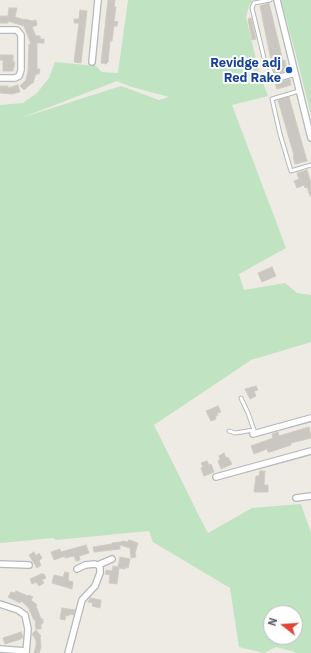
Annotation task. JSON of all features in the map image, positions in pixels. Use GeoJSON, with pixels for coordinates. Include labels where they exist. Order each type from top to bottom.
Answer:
{"type":"FeatureCollection","features":[{"type":"Feature","properties":{"kind":"street"},"geometry":{"type":"LineString","coordinates":[[92,62],[98,0]]}},
{"type":"Feature","properties":{"kind":"street"},"geometry":{"type":"LineString","coordinates":[[277,0],[311,138]]}},
{"type":"Feature","properties":{"kind":"street"},"geometry":{"type":"LineString","coordinates":[[0,30],[17,30],[21,35],[21,70],[19,76],[15,78],[0,78]]}},
{"type":"Feature","properties":{"kind":"street"},"geometry":{"type":"LineString","coordinates":[[274,79],[295,73]]}},
{"type":"Feature","properties":{"kind":"street"},"geometry":{"type":"LineString","coordinates":[[254,432],[311,418]]}},
{"type":"Feature","properties":{"kind":"street"},"geometry":{"type":"LineString","coordinates":[[216,477],[311,451]]}},
{"type":"Feature","properties":{"kind":"street"},"geometry":{"type":"LineString","coordinates":[[296,498],[311,496]]}},
{"type":"Feature","properties":{"kind":"street"},"geometry":{"type":"LineString","coordinates":[[77,569],[112,559]]}},
{"type":"Feature","properties":{"kind":"street"},"geometry":{"type":"LineString","coordinates":[[0,564],[29,565]]}},
{"type":"Feature","properties":{"kind":"street"},"geometry":{"type":"LineString","coordinates":[[68,653],[82,600],[95,586],[98,580],[100,568],[98,564]]}},
{"type":"Feature","properties":{"kind":"street"},"geometry":{"type":"LineString","coordinates":[[0,604],[18,610],[25,615],[28,629],[26,652],[0,649]]}},
{"type":"Feature","properties":{"kind":"lane"},"geometry":{"type":"LineString","coordinates":[[270,0],[254,3],[252,8],[264,58],[274,79]]}},
{"type":"Feature","properties":{"kind":"lane"},"geometry":{"type":"LineString","coordinates":[[299,91],[272,98],[280,134],[291,171],[311,165]]}},
{"type":"Feature","properties":{"kind":"lane"},"geometry":{"type":"LineString","coordinates":[[229,431],[235,433],[254,432],[241,398]]}},
{"type":"Feature","properties":{"kind":"green space"},"geometry":{"type":"Polygon","coordinates":[[[128,0],[253,0],[249,6],[246,17],[259,72],[268,96],[232,105],[286,248],[239,274],[244,290],[285,283],[297,293],[311,295],[311,342],[251,360],[154,425],[208,533],[252,508],[301,504],[311,533],[311,653],[295,653],[276,647],[264,653],[239,647],[230,588],[153,542],[149,531],[55,540],[54,538],[0,543],[0,105],[23,103],[37,93],[49,78],[55,62],[96,66],[102,72],[118,73],[128,0]],[[117,81],[21,118],[121,86],[159,100],[169,97],[132,87],[117,81]]]}},
{"type":"Feature","properties":{"kind":"green space"},"geometry":{"type":"Polygon","coordinates":[[[281,0],[311,0],[311,115],[296,55],[281,0]]]}},
{"type":"Feature","properties":{"kind":"building"},"geometry":{"type":"Polygon","coordinates":[[[108,0],[115,0],[114,7],[116,7],[114,21],[118,22],[117,26],[114,26],[112,41],[110,41],[108,62],[106,64],[101,63],[108,0]]]}},
{"type":"Feature","properties":{"kind":"building"},"geometry":{"type":"Polygon","coordinates":[[[269,3],[283,61],[285,60],[287,71],[275,74],[260,6],[269,3]]]}},
{"type":"Feature","properties":{"kind":"building"},"geometry":{"type":"Polygon","coordinates":[[[9,8],[17,8],[15,17],[32,21],[36,20],[37,25],[32,27],[36,36],[40,36],[40,39],[44,39],[44,43],[37,43],[37,69],[40,69],[39,74],[36,74],[33,83],[24,90],[20,86],[26,80],[28,71],[29,44],[31,44],[24,26],[8,21],[8,23],[0,23],[0,16],[8,16],[9,8]]]}},
{"type":"Feature","properties":{"kind":"building"},"geometry":{"type":"Polygon","coordinates":[[[80,10],[87,11],[81,63],[74,62],[79,23],[74,23],[74,19],[79,19],[80,10]]]}},
{"type":"Feature","properties":{"kind":"building"},"geometry":{"type":"Polygon","coordinates":[[[251,18],[256,39],[252,40],[248,19],[251,18]]]}},
{"type":"Feature","properties":{"kind":"building"},"geometry":{"type":"Polygon","coordinates":[[[0,55],[13,55],[13,62],[15,62],[13,71],[3,71],[3,60],[0,60],[0,55]]]}},
{"type":"Feature","properties":{"kind":"building"},"geometry":{"type":"Polygon","coordinates":[[[290,79],[291,85],[277,89],[275,83],[290,79]]]}},
{"type":"Feature","properties":{"kind":"building"},"geometry":{"type":"Polygon","coordinates":[[[18,85],[20,92],[12,94],[0,93],[0,86],[8,86],[8,88],[18,85]]]}},
{"type":"Feature","properties":{"kind":"building"},"geometry":{"type":"Polygon","coordinates":[[[289,97],[307,161],[295,164],[278,100],[289,97]]]}},
{"type":"Feature","properties":{"kind":"building"},"geometry":{"type":"Polygon","coordinates":[[[307,170],[311,183],[311,196],[307,187],[305,188],[304,185],[297,188],[294,181],[299,179],[297,173],[307,170]]]}},
{"type":"Feature","properties":{"kind":"building"},"geometry":{"type":"Polygon","coordinates":[[[272,267],[276,276],[262,282],[258,273],[272,267]]]}},
{"type":"Feature","properties":{"kind":"building"},"geometry":{"type":"Polygon","coordinates":[[[256,386],[258,390],[254,391],[256,396],[250,399],[245,389],[256,386]]]}},
{"type":"Feature","properties":{"kind":"building"},"geometry":{"type":"Polygon","coordinates":[[[218,406],[221,412],[217,413],[218,415],[215,417],[216,419],[211,421],[206,411],[218,406]]]}},
{"type":"Feature","properties":{"kind":"building"},"geometry":{"type":"Polygon","coordinates":[[[309,427],[311,438],[291,443],[291,445],[270,452],[268,452],[267,449],[254,454],[251,446],[273,438],[272,434],[278,432],[279,436],[309,427]]]}},
{"type":"Feature","properties":{"kind":"building"},"geometry":{"type":"Polygon","coordinates":[[[224,453],[226,458],[228,457],[232,464],[221,469],[218,461],[220,460],[219,456],[224,453]]]}},
{"type":"Feature","properties":{"kind":"building"},"geometry":{"type":"Polygon","coordinates":[[[207,461],[209,465],[211,464],[214,472],[204,476],[201,463],[207,461]]]}},
{"type":"Feature","properties":{"kind":"building"},"geometry":{"type":"Polygon","coordinates":[[[260,471],[265,471],[264,485],[268,485],[268,492],[254,492],[256,476],[259,476],[260,471]]]}},
{"type":"Feature","properties":{"kind":"building"},"geometry":{"type":"Polygon","coordinates":[[[129,540],[138,543],[135,553],[136,557],[131,558],[130,548],[120,545],[120,549],[94,552],[93,547],[122,541],[128,542],[129,540]]]}},
{"type":"Feature","properties":{"kind":"building"},"geometry":{"type":"Polygon","coordinates":[[[86,545],[89,553],[79,556],[80,560],[76,561],[74,556],[65,558],[65,556],[54,560],[51,552],[60,549],[61,552],[86,545]]]}},
{"type":"Feature","properties":{"kind":"building"},"geometry":{"type":"Polygon","coordinates":[[[34,552],[36,556],[39,553],[42,558],[39,561],[41,565],[37,568],[29,555],[34,552]]]}},
{"type":"Feature","properties":{"kind":"building"},"geometry":{"type":"Polygon","coordinates":[[[120,557],[130,559],[128,568],[119,568],[117,584],[109,583],[110,575],[105,574],[106,570],[112,571],[113,566],[118,567],[120,557]]]}},
{"type":"Feature","properties":{"kind":"building"},"geometry":{"type":"Polygon","coordinates":[[[65,572],[69,573],[69,581],[73,582],[72,589],[52,583],[54,575],[63,577],[65,572]]]}},
{"type":"Feature","properties":{"kind":"building"},"geometry":{"type":"Polygon","coordinates":[[[44,574],[46,578],[42,580],[44,583],[39,586],[36,582],[32,584],[30,579],[44,574]]]}},
{"type":"Feature","properties":{"kind":"building"},"geometry":{"type":"Polygon","coordinates":[[[16,591],[33,597],[31,600],[37,605],[36,606],[41,619],[43,619],[41,629],[36,629],[35,619],[34,620],[28,607],[21,601],[20,603],[8,597],[11,592],[15,593],[16,591]]]}},
{"type":"Feature","properties":{"kind":"building"},"geometry":{"type":"Polygon","coordinates":[[[90,598],[101,600],[100,608],[92,606],[93,603],[88,602],[90,598]]]}},
{"type":"Feature","properties":{"kind":"building"},"geometry":{"type":"Polygon","coordinates":[[[62,608],[75,610],[74,615],[66,615],[65,620],[60,619],[62,608]]]}},
{"type":"Feature","properties":{"kind":"building"},"geometry":{"type":"Polygon","coordinates":[[[36,630],[41,636],[41,647],[39,653],[34,653],[36,640],[32,634],[36,630]]]}},
{"type":"Feature","properties":{"kind":"building"},"geometry":{"type":"Polygon","coordinates":[[[21,632],[23,637],[21,639],[5,644],[3,638],[21,632]]]}},
{"type":"Feature","properties":{"kind":"place","name":"Revidge adj Red Rake"},"geometry":{"type":"Point","coordinates":[289,70]}}]}
